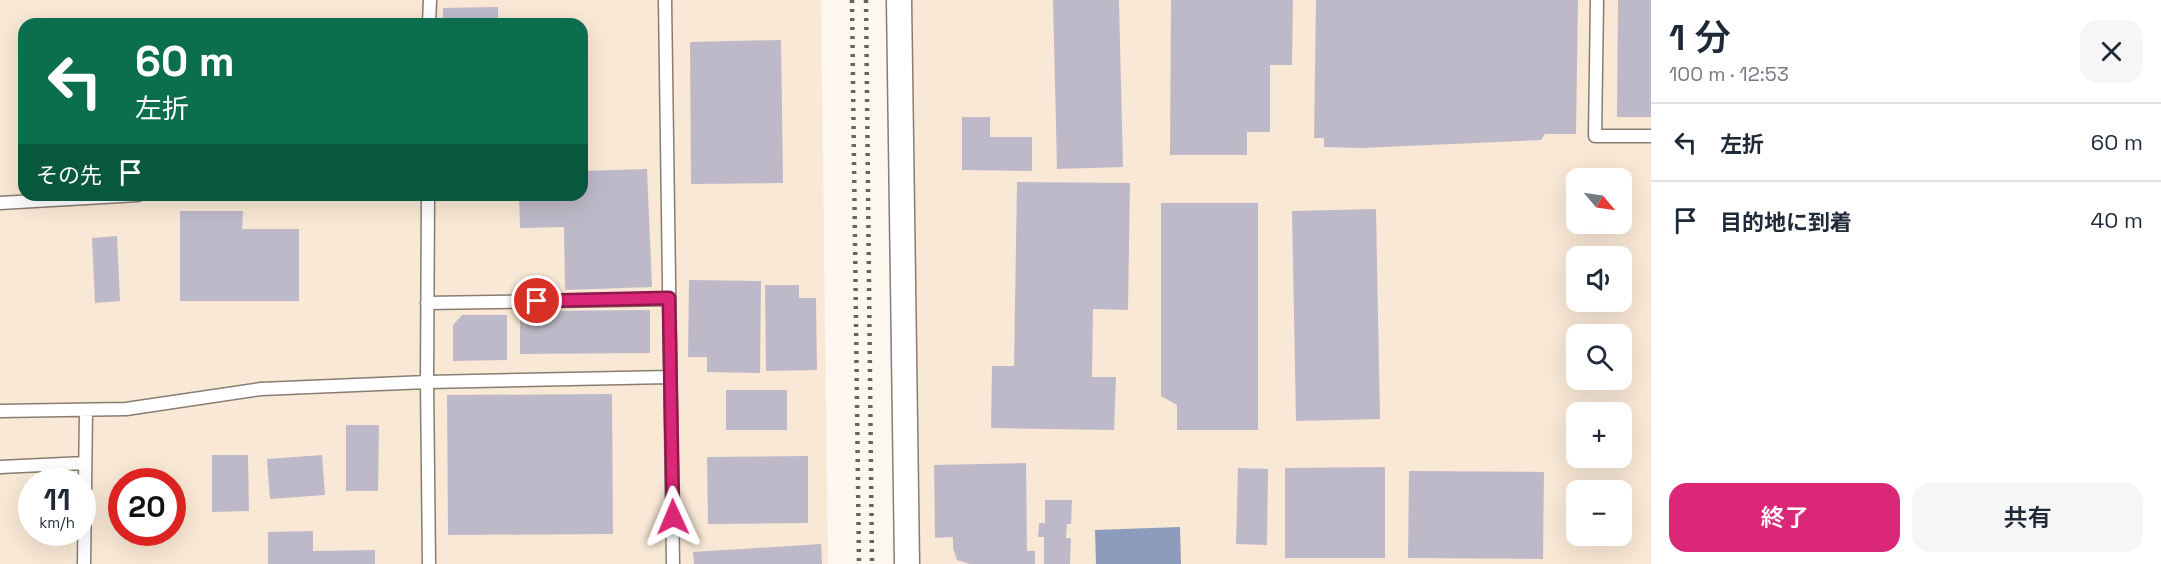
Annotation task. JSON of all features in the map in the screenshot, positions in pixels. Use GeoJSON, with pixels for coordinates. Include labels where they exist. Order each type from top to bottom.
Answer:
{"type":"FeatureCollection","features":[{"type":"Feature","properties":{"kind":"street"},"geometry":{"type":"LineString","coordinates":[[899,0],[907,564]]}},
{"type":"Feature","properties":{"kind":"lane"},"geometry":{"type":"LineString","coordinates":[[429,0],[429,18]]}},
{"type":"Feature","properties":{"kind":"lane"},"geometry":{"type":"LineString","coordinates":[[665,0],[674,564]]}},
{"type":"Feature","properties":{"kind":"lane"},"geometry":{"type":"LineString","coordinates":[[1597,0],[1595,136],[1651,136]]}},
{"type":"Feature","properties":{"kind":"lane"},"geometry":{"type":"LineString","coordinates":[[0,203],[34,201]]}},
{"type":"Feature","properties":{"kind":"lane"},"geometry":{"type":"LineString","coordinates":[[428,201],[426,382],[429,564]]}},
{"type":"Feature","properties":{"kind":"lane"},"geometry":{"type":"LineString","coordinates":[[427,303],[669,298]]}},
{"type":"Feature","properties":{"kind":"lane"},"geometry":{"type":"LineString","coordinates":[[1,410],[126,409],[261,389],[426,382],[670,377]]}},
{"type":"Feature","properties":{"kind":"lane"},"geometry":{"type":"LineString","coordinates":[[84,564],[86,410]]}},
{"type":"Feature","properties":{"kind":"lane"},"geometry":{"type":"LineString","coordinates":[[0,467],[85,463]]}},
{"type":"Feature","properties":{"kind":"shaded area"},"geometry":{"type":"Polygon","coordinates":[[[0,0],[821,0],[828,564],[0,564],[0,0]]]}},
{"type":"Feature","properties":{"kind":"shaded area"},"geometry":{"type":"Polygon","coordinates":[[[910,0],[1651,0],[1651,564],[913,564],[910,0]]]}},
{"type":"Feature","properties":{"kind":"water"},"geometry":{"type":"Polygon","coordinates":[[[1180,527],[1181,564],[1096,564],[1095,530],[1180,527]]]}},
{"type":"Feature","properties":{"kind":"building"},"geometry":{"type":"Polygon","coordinates":[[[1053,0],[1119,0],[1123,167],[1057,169],[1053,0]]]}},
{"type":"Feature","properties":{"kind":"building"},"geometry":{"type":"Polygon","coordinates":[[[1171,0],[1293,0],[1292,65],[1270,65],[1270,132],[1247,132],[1247,155],[1170,155],[1171,0]]]}},
{"type":"Feature","properties":{"kind":"building"},"geometry":{"type":"Polygon","coordinates":[[[1316,0],[1578,0],[1576,134],[1545,134],[1541,140],[1362,148],[1324,147],[1324,138],[1314,138],[1316,0]]]}},
{"type":"Feature","properties":{"kind":"building"},"geometry":{"type":"Polygon","coordinates":[[[1618,0],[1651,0],[1651,117],[1617,117],[1618,0]]]}},
{"type":"Feature","properties":{"kind":"building"},"geometry":{"type":"Polygon","coordinates":[[[498,7],[498,18],[443,18],[443,8],[498,7]]]}},
{"type":"Feature","properties":{"kind":"building"},"geometry":{"type":"Polygon","coordinates":[[[781,40],[783,183],[691,184],[690,42],[781,40]]]}},
{"type":"Feature","properties":{"kind":"building"},"geometry":{"type":"Polygon","coordinates":[[[962,117],[990,117],[990,137],[1032,137],[1032,171],[962,170],[962,117]]]}},
{"type":"Feature","properties":{"kind":"building"},"geometry":{"type":"Polygon","coordinates":[[[647,169],[652,287],[565,290],[564,227],[520,228],[519,201],[588,201],[588,171],[647,169]]]}},
{"type":"Feature","properties":{"kind":"building"},"geometry":{"type":"Polygon","coordinates":[[[1017,182],[1130,183],[1128,310],[1093,309],[1092,377],[1116,377],[1114,430],[991,428],[992,366],[1014,366],[1017,182]]]}},
{"type":"Feature","properties":{"kind":"building"},"geometry":{"type":"Polygon","coordinates":[[[1161,203],[1258,203],[1258,430],[1177,430],[1177,405],[1161,396],[1161,203]]]}},
{"type":"Feature","properties":{"kind":"building"},"geometry":{"type":"Polygon","coordinates":[[[1376,209],[1380,419],[1296,421],[1292,211],[1376,209]]]}},
{"type":"Feature","properties":{"kind":"building"},"geometry":{"type":"Polygon","coordinates":[[[180,211],[243,211],[242,229],[299,229],[299,301],[180,301],[180,211]]]}},
{"type":"Feature","properties":{"kind":"building"},"geometry":{"type":"Polygon","coordinates":[[[117,236],[120,301],[95,303],[92,238],[117,236]]]}},
{"type":"Feature","properties":{"kind":"building"},"geometry":{"type":"Polygon","coordinates":[[[689,280],[761,281],[760,373],[707,372],[707,357],[688,357],[689,280]]]}},
{"type":"Feature","properties":{"kind":"building"},"geometry":{"type":"Polygon","coordinates":[[[765,285],[799,285],[799,298],[816,298],[817,370],[766,371],[765,285]]]}},
{"type":"Feature","properties":{"kind":"building"},"geometry":{"type":"Polygon","coordinates":[[[650,310],[650,353],[520,354],[520,311],[650,310]]]}},
{"type":"Feature","properties":{"kind":"building"},"geometry":{"type":"Polygon","coordinates":[[[462,315],[507,315],[507,360],[453,361],[453,325],[462,315]]]}},
{"type":"Feature","properties":{"kind":"building"},"geometry":{"type":"Polygon","coordinates":[[[726,390],[787,390],[787,430],[726,430],[726,390]]]}},
{"type":"Feature","properties":{"kind":"building"},"geometry":{"type":"Polygon","coordinates":[[[612,394],[613,534],[448,535],[447,395],[612,394]]]}},
{"type":"Feature","properties":{"kind":"building"},"geometry":{"type":"Polygon","coordinates":[[[346,425],[379,425],[378,491],[346,491],[346,425]]]}},
{"type":"Feature","properties":{"kind":"building"},"geometry":{"type":"Polygon","coordinates":[[[212,455],[248,455],[249,511],[212,512],[212,455]]]}},
{"type":"Feature","properties":{"kind":"building"},"geometry":{"type":"Polygon","coordinates":[[[322,455],[325,495],[270,499],[267,459],[322,455]]]}},
{"type":"Feature","properties":{"kind":"building"},"geometry":{"type":"Polygon","coordinates":[[[808,456],[808,523],[708,524],[707,457],[808,456]]]}},
{"type":"Feature","properties":{"kind":"building"},"geometry":{"type":"Polygon","coordinates":[[[1026,463],[1027,551],[1035,551],[1035,564],[970,564],[957,560],[953,548],[953,537],[935,538],[934,465],[1026,463]]]}},
{"type":"Feature","properties":{"kind":"building"},"geometry":{"type":"Polygon","coordinates":[[[1385,467],[1385,558],[1285,558],[1285,468],[1385,467]]]}},
{"type":"Feature","properties":{"kind":"building"},"geometry":{"type":"Polygon","coordinates":[[[1238,468],[1268,469],[1267,545],[1236,544],[1238,468]]]}},
{"type":"Feature","properties":{"kind":"building"},"geometry":{"type":"Polygon","coordinates":[[[1409,471],[1544,472],[1543,559],[1408,558],[1409,471]]]}},
{"type":"Feature","properties":{"kind":"building"},"geometry":{"type":"Polygon","coordinates":[[[1045,500],[1072,500],[1071,524],[1067,524],[1066,538],[1071,538],[1070,564],[1044,564],[1044,537],[1038,537],[1039,523],[1045,523],[1045,500]]]}},
{"type":"Feature","properties":{"kind":"building"},"geometry":{"type":"Polygon","coordinates":[[[313,531],[313,551],[375,550],[375,564],[268,564],[268,532],[313,531]]]}},
{"type":"Feature","properties":{"kind":"building"},"geometry":{"type":"Polygon","coordinates":[[[821,544],[822,564],[694,564],[693,552],[821,544]]]}},
{"type":"Feature","properties":{"kind":"railway"},"geometry":{"type":"LineString","coordinates":[[852,0],[859,564]]}},
{"type":"Feature","properties":{"kind":"railway"},"geometry":{"type":"LineString","coordinates":[[866,0],[872,564]]}},
{"type":"Feature","properties":{"kind":"route"},"geometry":{"type":"LineString","coordinates":[[537,301],[669,298],[673,517]]}}]}
